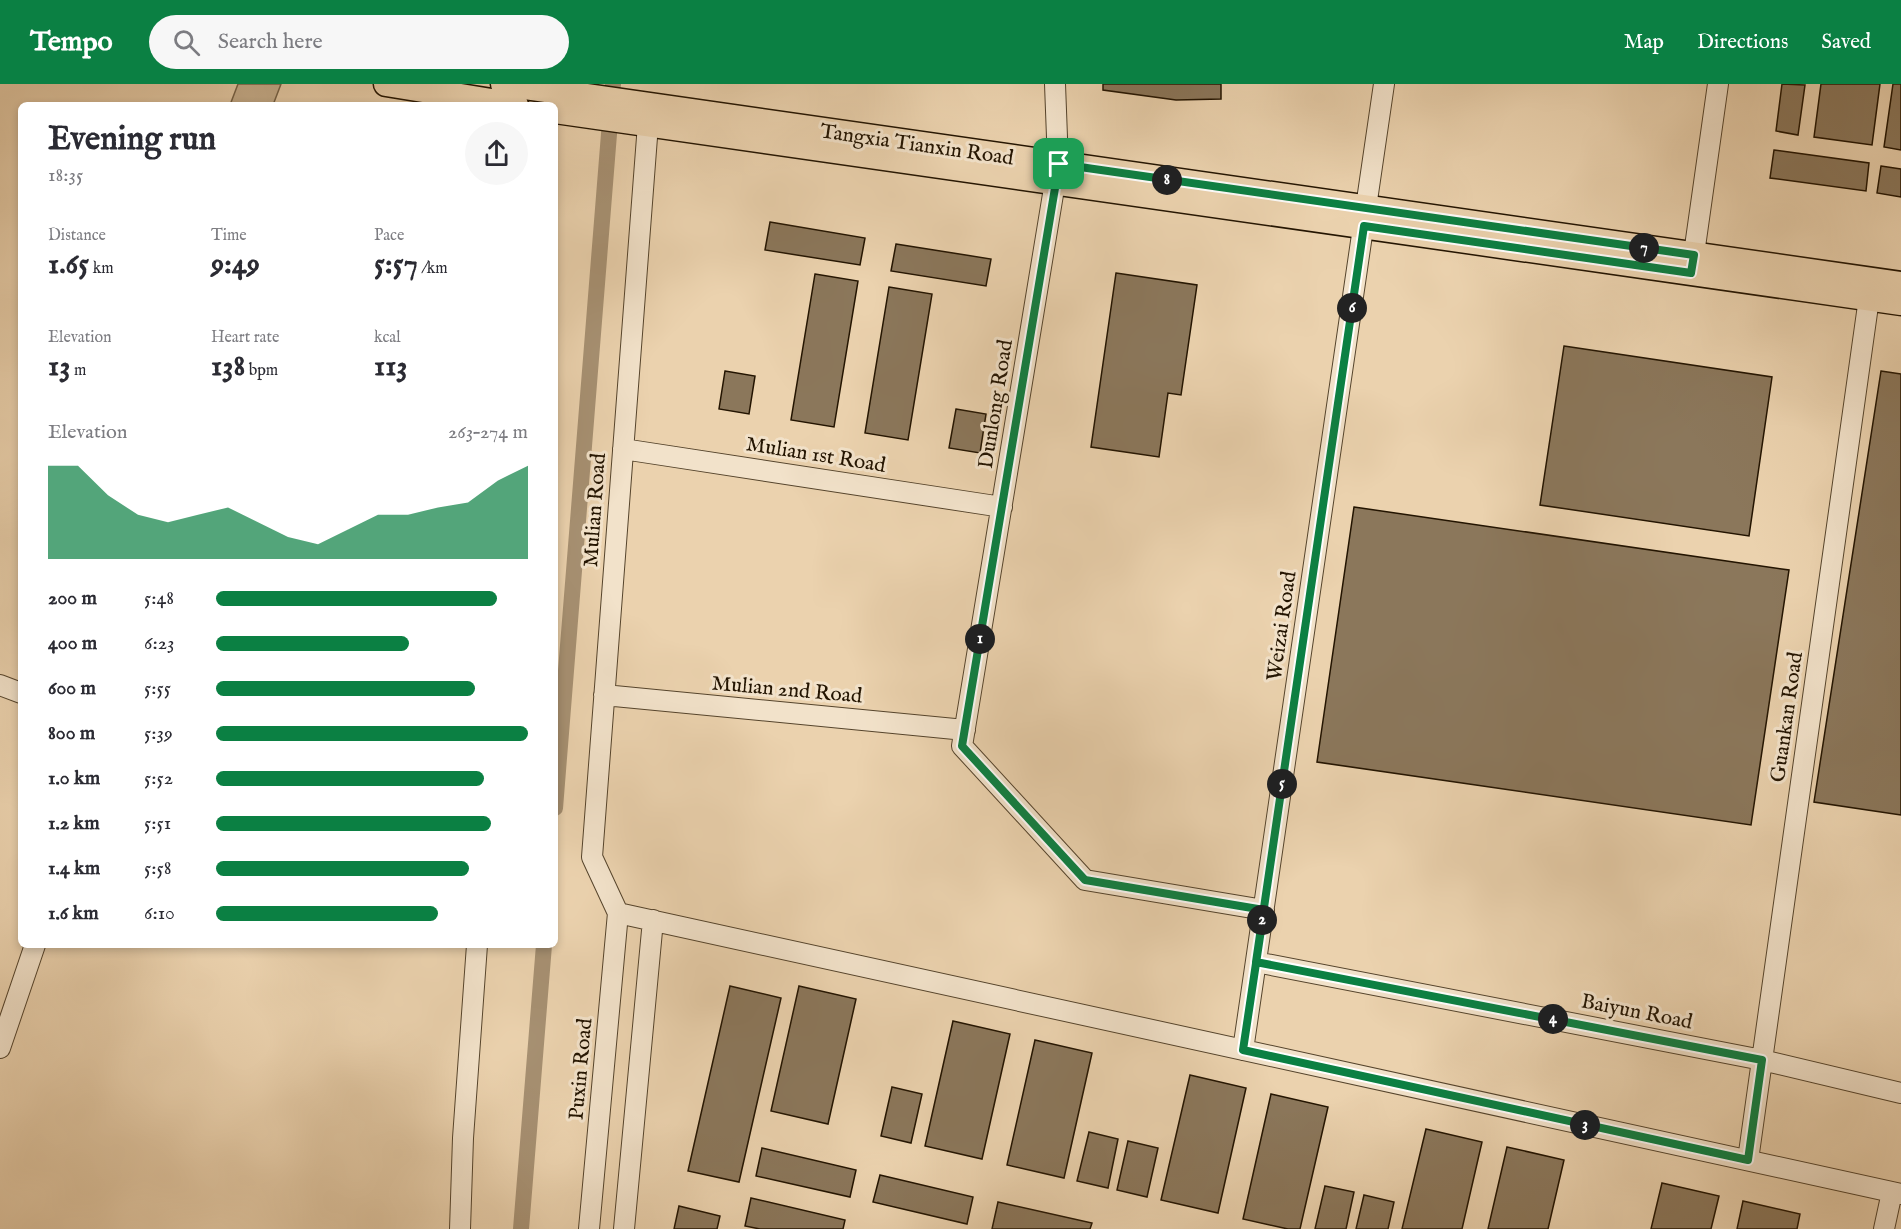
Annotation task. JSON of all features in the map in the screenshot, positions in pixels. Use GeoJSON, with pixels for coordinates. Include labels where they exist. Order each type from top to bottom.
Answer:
{"type":"FeatureCollection","features":[{"type":"Feature","properties":{"kind":"main road"},"geometry":{"type":"LineString","coordinates":[[386,84],[497,102]]}},
{"type":"Feature","properties":{"kind":"main road","name":"Tangxia Tianxin Road"},"geometry":{"type":"LineString","coordinates":[[503,84],[564,103],[1870,289],[1901,303]]}},
{"type":"Feature","properties":{"kind":"main road","name":"Tangxia Tianxin Road"},"geometry":{"type":"LineString","coordinates":[[1870,289],[1901,284]]}},
{"type":"Feature","properties":{"kind":"street","name":"Dunlong Road"},"geometry":{"type":"LineString","coordinates":[[965,730],[1057,173],[1055,84]]}},
{"type":"Feature","properties":{"kind":"street","name":"Weizai Road"},"geometry":{"type":"LineString","coordinates":[[1243,1050],[1384,84]]}},
{"type":"Feature","properties":{"kind":"street"},"geometry":{"type":"LineString","coordinates":[[1692,264],[1718,84]]}},
{"type":"Feature","properties":{"kind":"street","name":"Mulian Road"},"geometry":{"type":"LineString","coordinates":[[618,913],[592,856],[649,115]]}},
{"type":"Feature","properties":{"kind":"street","name":"Guankan Road"},"geometry":{"type":"LineString","coordinates":[[1748,1160],[1870,289]]}},
{"type":"Feature","properties":{"kind":"street","name":"Mulian 1st Road"},"geometry":{"type":"LineString","coordinates":[[623,448],[1002,507]]}},
{"type":"Feature","properties":{"kind":"street"},"geometry":{"type":"LineString","coordinates":[[0,685],[18,692]]}},
{"type":"Feature","properties":{"kind":"street","name":"Mulian 2nd Road"},"geometry":{"type":"LineString","coordinates":[[604,695],[965,730]]}},
{"type":"Feature","properties":{"kind":"street"},"geometry":{"type":"LineString","coordinates":[[965,730],[962,746],[1085,880],[1264,910]]}},
{"type":"Feature","properties":{"kind":"street"},"geometry":{"type":"LineString","coordinates":[[618,913],[1897,1193],[1884,1229]]}},
{"type":"Feature","properties":{"kind":"street","name":"Puxin Road"},"geometry":{"type":"LineString","coordinates":[[589,1229],[618,913]]}},
{"type":"Feature","properties":{"kind":"street"},"geometry":{"type":"LineString","coordinates":[[624,1229],[653,920]]}},
{"type":"Feature","properties":{"kind":"street"},"geometry":{"type":"LineString","coordinates":[[0,1048],[34,948]]}},
{"type":"Feature","properties":{"kind":"street"},"geometry":{"type":"LineString","coordinates":[[460,1229],[463,1138],[477,948]]}},
{"type":"Feature","properties":{"kind":"street","name":"Baiyun Road"},"geometry":{"type":"LineString","coordinates":[[1256,962],[1762,1060],[1901,1093]]}},
{"type":"Feature","properties":{"kind":"shaded area"},"geometry":{"type":"Polygon","coordinates":[[[238,84],[281,84],[274,102],[231,102],[238,84]]]}},
{"type":"Feature","properties":{"kind":"building"},"geometry":{"type":"Polygon","coordinates":[[[1103,84],[1221,84],[1221,99],[1176,100],[1103,90],[1103,84]]]}},
{"type":"Feature","properties":{"kind":"building"},"geometry":{"type":"Polygon","coordinates":[[[1782,84],[1805,85],[1798,135],[1776,131],[1782,84]]]}},
{"type":"Feature","properties":{"kind":"building"},"geometry":{"type":"Polygon","coordinates":[[[1821,84],[1880,84],[1872,145],[1814,137],[1821,84]]]}},
{"type":"Feature","properties":{"kind":"building"},"geometry":{"type":"Polygon","coordinates":[[[1893,84],[1901,84],[1901,150],[1884,147],[1893,84]]]}},
{"type":"Feature","properties":{"kind":"building"},"geometry":{"type":"Polygon","coordinates":[[[1774,150],[1869,163],[1866,191],[1770,178],[1774,150]]]}},
{"type":"Feature","properties":{"kind":"building"},"geometry":{"type":"Polygon","coordinates":[[[1881,166],[1901,169],[1901,197],[1877,193],[1881,166]]]}},
{"type":"Feature","properties":{"kind":"building"},"geometry":{"type":"Polygon","coordinates":[[[770,222],[865,238],[860,265],[765,250],[770,222]]]}},
{"type":"Feature","properties":{"kind":"building"},"geometry":{"type":"Polygon","coordinates":[[[896,244],[991,259],[986,286],[891,271],[896,244]]]}},
{"type":"Feature","properties":{"kind":"building"},"geometry":{"type":"Polygon","coordinates":[[[1116,273],[1197,285],[1181,395],[1168,393],[1159,457],[1091,447],[1116,273]]]}},
{"type":"Feature","properties":{"kind":"building"},"geometry":{"type":"Polygon","coordinates":[[[815,274],[858,281],[834,427],[791,420],[815,274]]]}},
{"type":"Feature","properties":{"kind":"building"},"geometry":{"type":"Polygon","coordinates":[[[889,287],[932,294],[908,440],[865,433],[889,287]]]}},
{"type":"Feature","properties":{"kind":"building"},"geometry":{"type":"Polygon","coordinates":[[[1564,346],[1772,377],[1749,536],[1540,505],[1564,346]]]}},
{"type":"Feature","properties":{"kind":"building"},"geometry":{"type":"Polygon","coordinates":[[[725,371],[755,376],[749,414],[719,409],[725,371]]]}},
{"type":"Feature","properties":{"kind":"building"},"geometry":{"type":"Polygon","coordinates":[[[1881,371],[1901,374],[1901,815],[1814,802],[1881,371]]]}},
{"type":"Feature","properties":{"kind":"building"},"geometry":{"type":"Polygon","coordinates":[[[956,409],[986,414],[980,453],[949,448],[956,409]]]}},
{"type":"Feature","properties":{"kind":"building"},"geometry":{"type":"Polygon","coordinates":[[[1354,507],[1789,570],[1751,825],[1317,762],[1354,507]]]}},
{"type":"Feature","properties":{"kind":"building"},"geometry":{"type":"Polygon","coordinates":[[[730,986],[781,998],[739,1182],[688,1171],[730,986]]]}},
{"type":"Feature","properties":{"kind":"building"},"geometry":{"type":"Polygon","coordinates":[[[799,986],[856,999],[828,1124],[771,1111],[799,986]]]}},
{"type":"Feature","properties":{"kind":"building"},"geometry":{"type":"Polygon","coordinates":[[[953,1021],[1010,1034],[982,1159],[925,1146],[953,1021]]]}},
{"type":"Feature","properties":{"kind":"building"},"geometry":{"type":"Polygon","coordinates":[[[1035,1040],[1092,1053],[1064,1178],[1007,1165],[1035,1040]]]}},
{"type":"Feature","properties":{"kind":"building"},"geometry":{"type":"Polygon","coordinates":[[[1190,1075],[1246,1088],[1218,1213],[1161,1200],[1190,1075]]]}},
{"type":"Feature","properties":{"kind":"building"},"geometry":{"type":"Polygon","coordinates":[[[892,1087],[922,1094],[911,1143],[881,1136],[892,1087]]]}},
{"type":"Feature","properties":{"kind":"building"},"geometry":{"type":"Polygon","coordinates":[[[1271,1094],[1328,1107],[1300,1229],[1288,1229],[1243,1219],[1271,1094]]]}},
{"type":"Feature","properties":{"kind":"building"},"geometry":{"type":"Polygon","coordinates":[[[1426,1129],[1482,1142],[1462,1229],[1402,1229],[1426,1129]]]}},
{"type":"Feature","properties":{"kind":"building"},"geometry":{"type":"Polygon","coordinates":[[[1089,1132],[1118,1139],[1108,1188],[1077,1181],[1089,1132]]]}},
{"type":"Feature","properties":{"kind":"building"},"geometry":{"type":"Polygon","coordinates":[[[1128,1141],[1158,1148],[1147,1197],[1117,1190],[1128,1141]]]}},
{"type":"Feature","properties":{"kind":"building"},"geometry":{"type":"Polygon","coordinates":[[[1507,1147],[1564,1160],[1548,1229],[1488,1229],[1507,1147]]]}},
{"type":"Feature","properties":{"kind":"building"},"geometry":{"type":"Polygon","coordinates":[[[762,1148],[856,1170],[850,1197],[756,1176],[762,1148]]]}},
{"type":"Feature","properties":{"kind":"building"},"geometry":{"type":"Polygon","coordinates":[[[880,1175],[973,1197],[967,1224],[873,1202],[880,1175]]]}},
{"type":"Feature","properties":{"kind":"building"},"geometry":{"type":"Polygon","coordinates":[[[1662,1183],[1719,1196],[1711,1229],[1651,1229],[1662,1183]]]}},
{"type":"Feature","properties":{"kind":"building"},"geometry":{"type":"Polygon","coordinates":[[[1325,1186],[1354,1192],[1346,1229],[1315,1229],[1325,1186]]]}},
{"type":"Feature","properties":{"kind":"building"},"geometry":{"type":"Polygon","coordinates":[[[1364,1195],[1394,1202],[1388,1229],[1356,1229],[1364,1195]]]}},
{"type":"Feature","properties":{"kind":"building"},"geometry":{"type":"Polygon","coordinates":[[[751,1198],[845,1220],[843,1229],[760,1229],[745,1226],[751,1198]]]}},
{"type":"Feature","properties":{"kind":"building"},"geometry":{"type":"Polygon","coordinates":[[[1743,1201],[1800,1214],[1797,1229],[1737,1229],[1743,1201]]]}},
{"type":"Feature","properties":{"kind":"building"},"geometry":{"type":"Polygon","coordinates":[[[998,1202],[1092,1223],[1090,1229],[992,1229],[998,1202]]]}},
{"type":"Feature","properties":{"kind":"building"},"geometry":{"type":"Polygon","coordinates":[[[679,1206],[720,1216],[717,1229],[674,1229],[679,1206]]]}},
{"type":"Feature","properties":{"kind":"waterway"},"geometry":{"type":"LineString","coordinates":[[558,771],[613,84]]}},
{"type":"Feature","properties":{"kind":"waterway"},"geometry":{"type":"LineString","coordinates":[[521,1229],[544,948]]}},
{"type":"Feature","properties":{"kind":"route"},"geometry":{"type":"LineString","coordinates":[[1059,164],[962,746],[1085,880],[1264,910],[1256,962],[1243,1050],[1748,1160],[1762,1060],[1256,962],[1264,910],[1364,226],[1691,273],[1694,255],[1059,164]]}}]}
